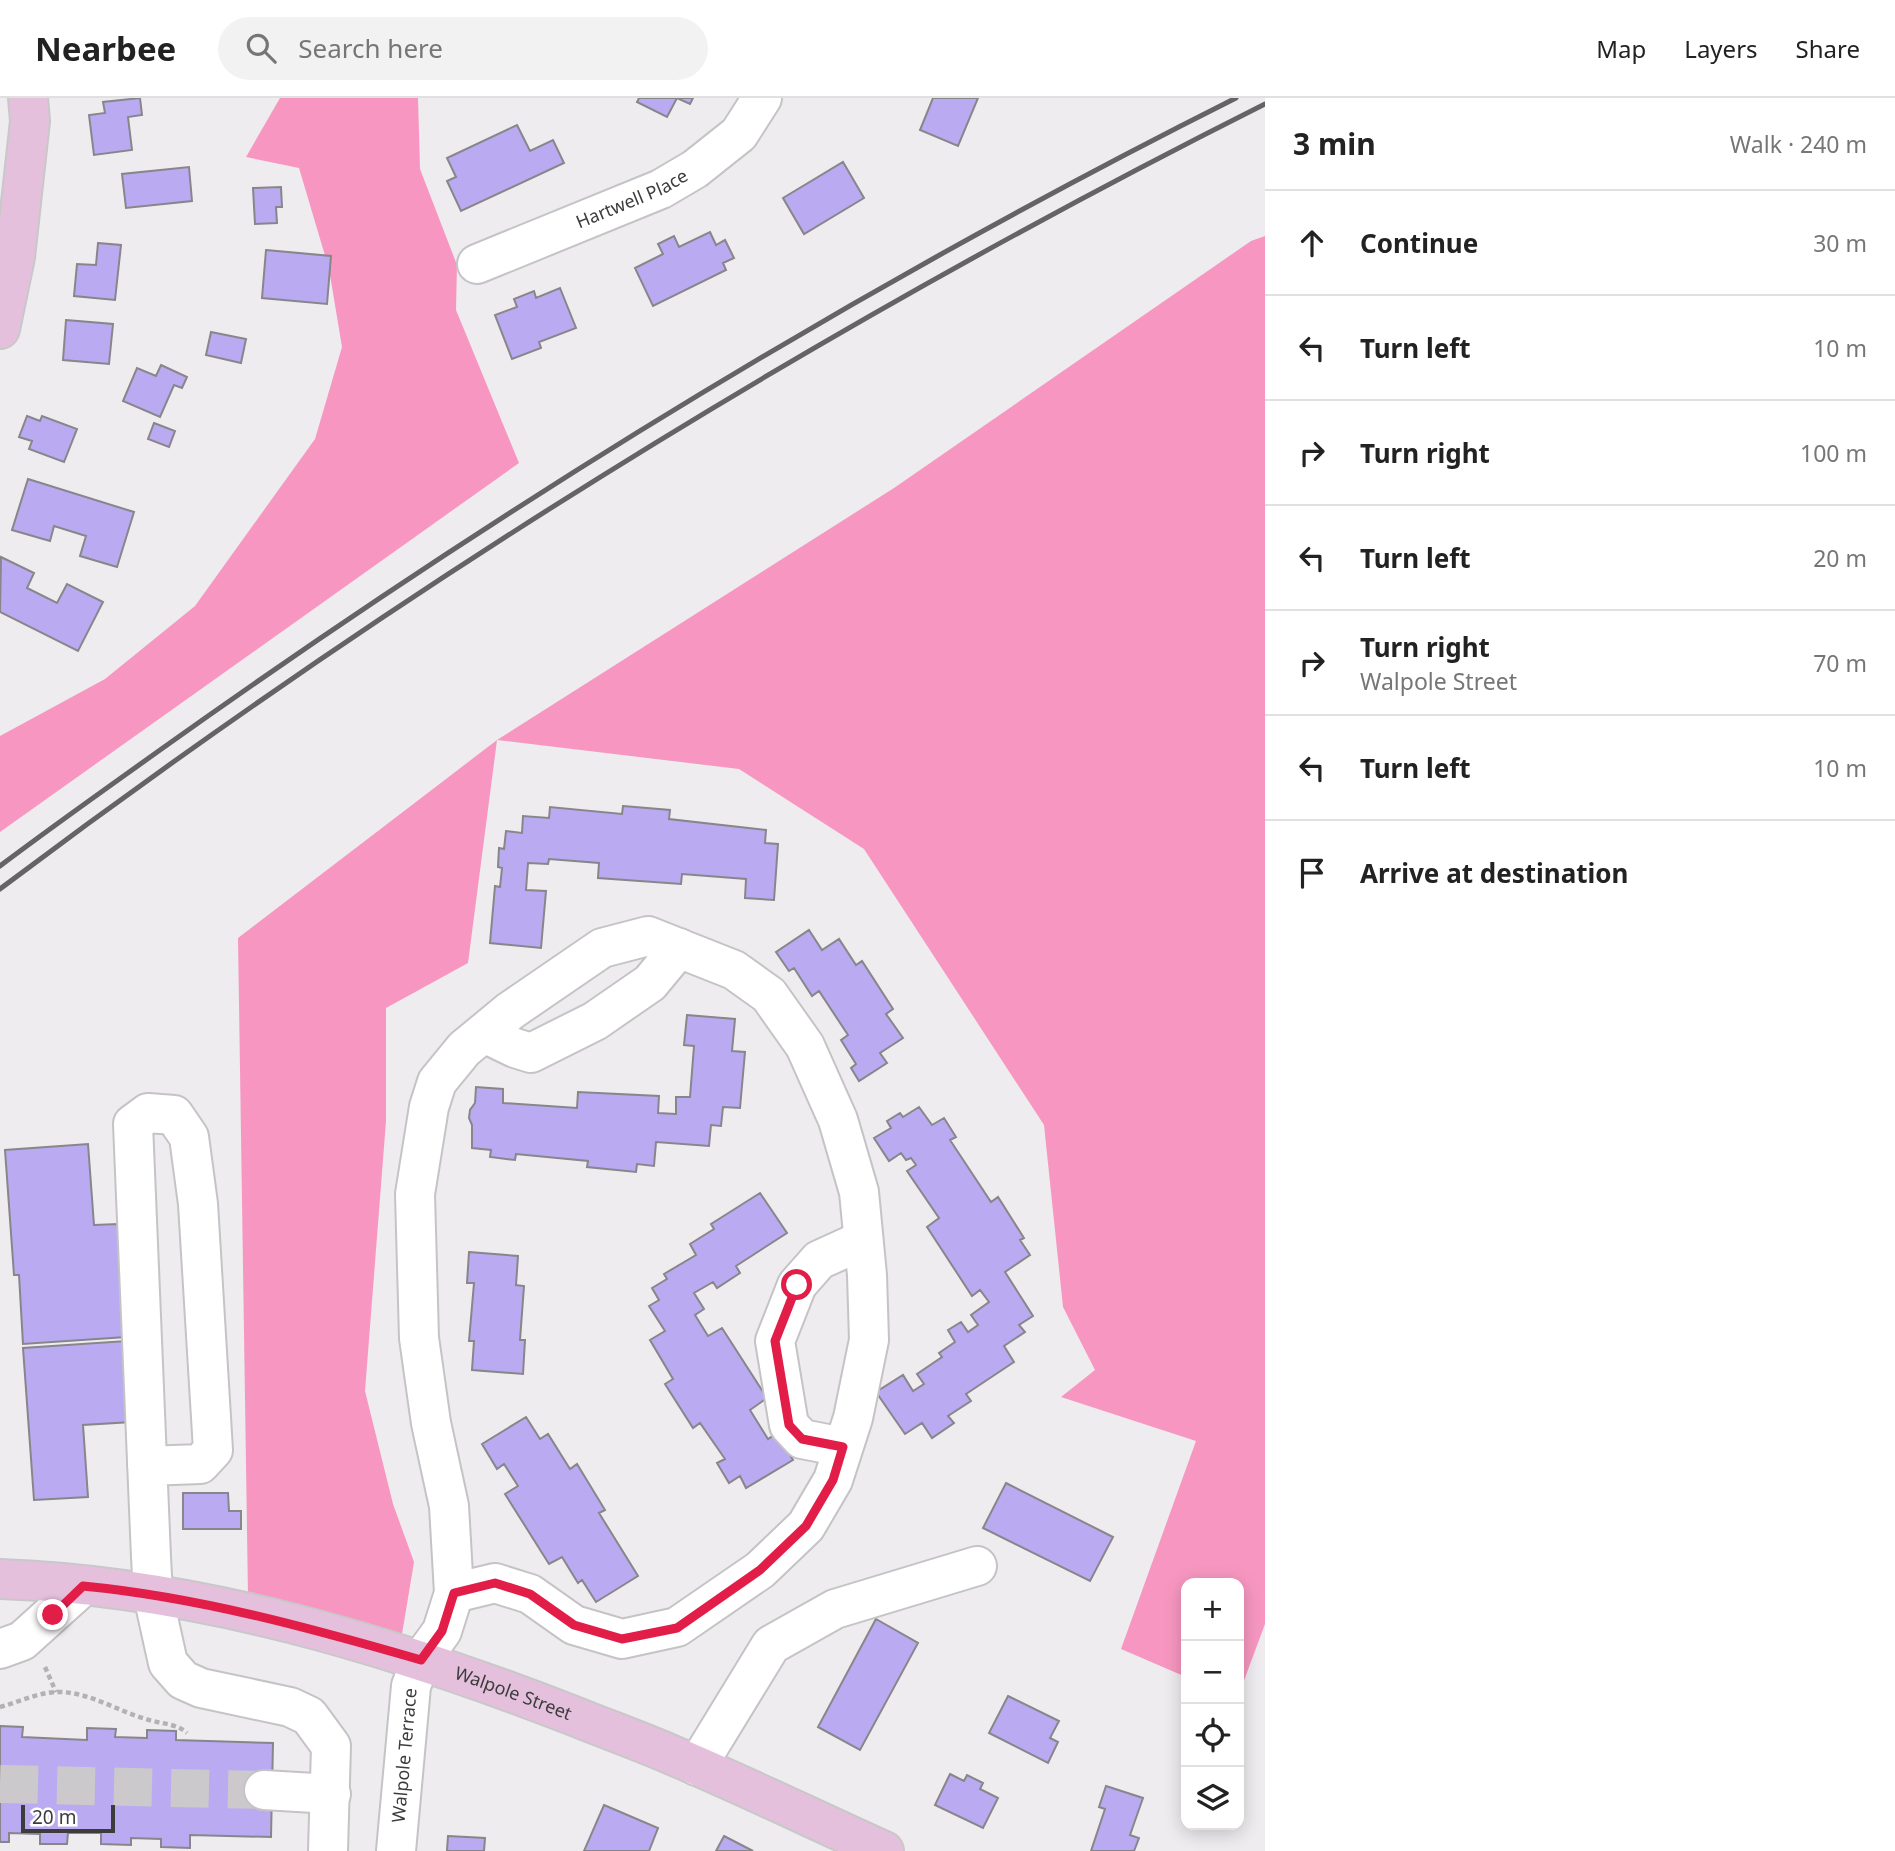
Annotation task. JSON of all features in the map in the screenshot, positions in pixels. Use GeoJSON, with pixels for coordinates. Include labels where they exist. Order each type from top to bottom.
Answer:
{"type":"FeatureCollection","features":[{"type":"Feature","properties":{"kind":"main road"},"geometry":{"type":"LineString","coordinates":[[0,329],[15,257],[30,121],[28,98]]}},
{"type":"Feature","properties":{"kind":"main road","name":"Walpole Street"},"geometry":{"type":"LineString","coordinates":[[0,1579],[153,1595],[258,1615],[421,1660],[527,1698],[697,1766],[884,1851]]}},
{"type":"Feature","properties":{"kind":"street","name":"Hartwell Place"},"geometry":{"type":"LineString","coordinates":[[477,264],[661,189],[695,169],[738,134],[762,98]]}},
{"type":"Feature","properties":{"kind":"street"},"geometry":{"type":"LineString","coordinates":[[649,936],[678,948],[734,970],[769,995],[805,1045],[838,1120],[859,1192],[867,1275],[869,1340],[853,1418],[833,1480],[806,1526],[760,1570],[677,1628],[622,1639],[574,1625],[530,1594],[495,1583],[454,1593],[449,1506],[431,1423],[419,1338],[415,1194],[429,1107],[437,1082],[464,1049],[510,1011],[602,948],[649,936]]}},
{"type":"Feature","properties":{"kind":"street"},"geometry":{"type":"LineString","coordinates":[[484,1033],[531,1053],[595,1021],[650,983],[678,948]]}},
{"type":"Feature","properties":{"kind":"street"},"geometry":{"type":"LineString","coordinates":[[147,1466],[200,1464],[213,1450],[198,1205],[189,1137],[174,1115],[148,1113],[133,1124],[147,1466],[153,1595],[168,1663],[183,1680],[201,1688],[290,1707],[309,1716],[331,1746],[328,1851]]}},
{"type":"Feature","properties":{"kind":"street"},"geometry":{"type":"LineString","coordinates":[[843,1447],[802,1439],[789,1425],[775,1341],[797,1285],[820,1260],[863,1240]]}},
{"type":"Feature","properties":{"kind":"street"},"geometry":{"type":"LineString","coordinates":[[697,1766],[771,1645],[835,1609],[977,1566]]}},
{"type":"Feature","properties":{"kind":"street"},"geometry":{"type":"LineString","coordinates":[[0,1649],[22,1641],[83,1586]]}},
{"type":"Feature","properties":{"kind":"street","name":"Walpole Terrace"},"geometry":{"type":"LineString","coordinates":[[396,1851],[411,1686],[421,1660],[442,1631],[454,1593]]}},
{"type":"Feature","properties":{"kind":"street"},"geometry":{"type":"LineString","coordinates":[[264,1790],[331,1794]]}},
{"type":"Feature","properties":{"kind":"path"},"geometry":{"type":"LineString","coordinates":[[46,1667],[56,1692]]}},
{"type":"Feature","properties":{"kind":"path"},"geometry":{"type":"LineString","coordinates":[[0,1707],[56,1692],[89,1698],[148,1720],[179,1727],[187,1733]]}},
{"type":"Feature","properties":{"kind":"shaded area"},"geometry":{"type":"Polygon","coordinates":[[[280,98],[418,98],[420,169],[457,265],[456,310],[519,463],[0,832],[0,736],[105,679],[195,606],[315,439],[342,347],[329,269],[299,168],[246,157],[280,98]]]}},
{"type":"Feature","properties":{"kind":"shaded area"},"geometry":{"type":"Polygon","coordinates":[[[1265,236],[1265,1624],[1244,1681],[1244,1578],[1181,1578],[1181,1675],[1121,1649],[1196,1441],[1061,1397],[1095,1370],[1063,1307],[1044,1125],[864,849],[739,769],[497,740],[894,488],[1251,241],[1265,236]]]}},
{"type":"Feature","properties":{"kind":"shaded area"},"geometry":{"type":"Polygon","coordinates":[[[497,740],[468,963],[386,1008],[386,1121],[365,1391],[393,1504],[414,1562],[402,1634],[248,1596],[238,938],[497,740]]]}},
{"type":"Feature","properties":{"kind":"building"},"geometry":{"type":"Polygon","coordinates":[[[140,98],[142,115],[128,117],[132,150],[94,155],[89,115],[105,113],[103,102],[140,98]]]}},
{"type":"Feature","properties":{"kind":"building"},"geometry":{"type":"Polygon","coordinates":[[[639,98],[677,98],[667,117],[637,102],[639,98]]]}},
{"type":"Feature","properties":{"kind":"building"},"geometry":{"type":"Polygon","coordinates":[[[677,98],[693,98],[690,104],[677,98]]]}},
{"type":"Feature","properties":{"kind":"building"},"geometry":{"type":"Polygon","coordinates":[[[933,98],[978,98],[958,146],[920,130],[933,98]]]}},
{"type":"Feature","properties":{"kind":"building"},"geometry":{"type":"Polygon","coordinates":[[[517,125],[530,151],[553,140],[564,163],[461,211],[447,181],[456,177],[447,158],[517,125]]]}},
{"type":"Feature","properties":{"kind":"building"},"geometry":{"type":"Polygon","coordinates":[[[843,162],[864,198],[804,234],[783,198],[843,162]]]}},
{"type":"Feature","properties":{"kind":"building"},"geometry":{"type":"Polygon","coordinates":[[[189,167],[192,201],[126,208],[122,174],[189,167]]]}},
{"type":"Feature","properties":{"kind":"building"},"geometry":{"type":"Polygon","coordinates":[[[281,187],[282,207],[276,207],[277,223],[255,224],[253,188],[281,187]]]}},
{"type":"Feature","properties":{"kind":"building"},"geometry":{"type":"Polygon","coordinates":[[[710,232],[716,245],[725,240],[734,258],[723,263],[726,270],[653,306],[635,268],[663,254],[658,244],[674,236],[679,247],[710,232]]]}},
{"type":"Feature","properties":{"kind":"building"},"geometry":{"type":"Polygon","coordinates":[[[98,243],[121,245],[115,300],[74,296],[77,264],[96,265],[98,243]]]}},
{"type":"Feature","properties":{"kind":"building"},"geometry":{"type":"Polygon","coordinates":[[[266,250],[331,256],[327,304],[262,298],[266,250]]]}},
{"type":"Feature","properties":{"kind":"building"},"geometry":{"type":"Polygon","coordinates":[[[560,288],[576,328],[539,342],[541,348],[512,359],[495,315],[517,307],[514,299],[534,291],[536,298],[560,288]]]}},
{"type":"Feature","properties":{"kind":"building"},"geometry":{"type":"Polygon","coordinates":[[[66,320],[113,324],[109,364],[63,360],[66,320]]]}},
{"type":"Feature","properties":{"kind":"building"},"geometry":{"type":"Polygon","coordinates":[[[211,332],[246,339],[241,363],[206,355],[211,332]]]}},
{"type":"Feature","properties":{"kind":"building"},"geometry":{"type":"Polygon","coordinates":[[[161,365],[187,377],[182,388],[174,385],[160,417],[123,401],[137,368],[156,376],[161,365]]]}},
{"type":"Feature","properties":{"kind":"building"},"geometry":{"type":"Polygon","coordinates":[[[27,416],[40,421],[42,416],[77,429],[64,462],[29,449],[32,441],[19,437],[27,416]]]}},
{"type":"Feature","properties":{"kind":"building"},"geometry":{"type":"Polygon","coordinates":[[[154,423],[175,431],[169,447],[148,439],[154,423]]]}},
{"type":"Feature","properties":{"kind":"building"},"geometry":{"type":"Polygon","coordinates":[[[28,479],[134,512],[117,567],[80,556],[86,536],[54,526],[50,541],[12,530],[28,479]]]}},
{"type":"Feature","properties":{"kind":"building"},"geometry":{"type":"Polygon","coordinates":[[[1,557],[34,573],[27,588],[57,603],[67,584],[103,602],[78,651],[0,612],[1,557]]]}},
{"type":"Feature","properties":{"kind":"building"},"geometry":{"type":"Polygon","coordinates":[[[623,806],[670,810],[669,819],[766,830],[765,843],[778,844],[774,900],[745,898],[746,879],[682,874],[681,884],[598,878],[599,863],[549,859],[548,864],[528,863],[526,890],[546,891],[541,948],[490,943],[495,886],[500,887],[502,868],[498,867],[499,848],[504,849],[506,831],[522,833],[523,816],[549,818],[550,807],[622,814],[623,806]]]}},
{"type":"Feature","properties":{"kind":"building"},"geometry":{"type":"Polygon","coordinates":[[[809,930],[822,950],[839,939],[856,965],[862,961],[893,1009],[886,1014],[903,1038],[880,1053],[887,1063],[859,1081],[851,1068],[856,1064],[841,1040],[848,1035],[819,991],[812,996],[794,968],[789,971],[776,952],[809,930]]]}},
{"type":"Feature","properties":{"kind":"building"},"geometry":{"type":"Polygon","coordinates":[[[687,1015],[735,1019],[732,1051],[745,1052],[740,1108],[723,1107],[721,1126],[711,1125],[709,1146],[656,1142],[654,1166],[637,1164],[636,1172],[587,1167],[588,1161],[516,1154],[515,1160],[490,1157],[491,1150],[472,1148],[472,1125],[469,1118],[475,1103],[476,1087],[503,1089],[503,1103],[577,1108],[578,1092],[659,1096],[658,1113],[676,1114],[676,1097],[690,1097],[694,1046],[684,1045],[687,1015]]]}},
{"type":"Feature","properties":{"kind":"building"},"geometry":{"type":"Polygon","coordinates":[[[919,1107],[932,1125],[944,1118],[956,1137],[950,1140],[991,1202],[998,1197],[1024,1238],[1020,1240],[1030,1255],[1005,1272],[1033,1316],[1019,1325],[1025,1332],[1004,1346],[1014,1362],[966,1394],[971,1401],[948,1416],[954,1423],[932,1438],[922,1423],[905,1434],[876,1392],[903,1375],[913,1391],[924,1384],[917,1374],[942,1357],[939,1353],[955,1342],[948,1330],[961,1322],[968,1332],[978,1325],[971,1315],[989,1302],[980,1290],[972,1296],[927,1227],[939,1218],[907,1171],[916,1165],[911,1158],[906,1160],[901,1153],[889,1161],[874,1138],[891,1128],[887,1121],[900,1113],[903,1117],[919,1107]]]}},
{"type":"Feature","properties":{"kind":"building"},"geometry":{"type":"Polygon","coordinates":[[[88,1144],[94,1225],[118,1224],[126,1337],[23,1344],[19,1275],[14,1275],[5,1150],[88,1144]]]}},
{"type":"Feature","properties":{"kind":"building"},"geometry":{"type":"Polygon","coordinates":[[[760,1193],[787,1233],[736,1266],[740,1273],[717,1288],[713,1282],[694,1293],[704,1309],[695,1315],[708,1336],[722,1328],[767,1398],[750,1410],[768,1439],[777,1433],[793,1460],[746,1488],[740,1476],[729,1483],[717,1463],[725,1459],[700,1423],[693,1428],[665,1384],[673,1379],[650,1340],[665,1331],[649,1306],[659,1300],[652,1288],[667,1279],[664,1274],[696,1255],[690,1244],[714,1229],[711,1224],[760,1193]]]}},
{"type":"Feature","properties":{"kind":"building"},"geometry":{"type":"Polygon","coordinates":[[[469,1252],[518,1256],[516,1285],[524,1286],[520,1340],[525,1340],[523,1374],[472,1370],[474,1341],[469,1341],[474,1283],[467,1283],[469,1252]]]}},
{"type":"Feature","properties":{"kind":"building"},"geometry":{"type":"Polygon","coordinates":[[[126,1341],[132,1422],[83,1425],[88,1497],[34,1500],[23,1348],[126,1341]]]}},
{"type":"Feature","properties":{"kind":"building"},"geometry":{"type":"Polygon","coordinates":[[[526,1417],[540,1439],[548,1434],[570,1469],[577,1464],[605,1510],[599,1513],[638,1576],[596,1602],[582,1580],[578,1583],[562,1557],[549,1564],[505,1494],[518,1486],[504,1464],[497,1469],[482,1444],[526,1417]]]}},
{"type":"Feature","properties":{"kind":"building"},"geometry":{"type":"Polygon","coordinates":[[[1006,1483],[1113,1537],[1090,1581],[983,1528],[1006,1483]]]}},
{"type":"Feature","properties":{"kind":"building"},"geometry":{"type":"Polygon","coordinates":[[[183,1493],[228,1493],[229,1511],[241,1511],[241,1529],[183,1529],[183,1493]]]}},
{"type":"Feature","properties":{"kind":"building"},"geometry":{"type":"Polygon","coordinates":[[[876,1619],[918,1643],[860,1750],[818,1727],[876,1619]]]}},
{"type":"Feature","properties":{"kind":"building"},"geometry":{"type":"Polygon","coordinates":[[[1008,1696],[1059,1721],[1050,1738],[1058,1742],[1048,1763],[989,1733],[1008,1696]]]}},
{"type":"Feature","properties":{"kind":"building"},"geometry":{"type":"Polygon","coordinates":[[[0,1726],[23,1727],[22,1737],[87,1740],[87,1728],[116,1729],[115,1737],[147,1738],[147,1730],[176,1731],[176,1740],[273,1743],[271,1837],[190,1835],[190,1848],[161,1847],[161,1839],[131,1838],[131,1845],[101,1844],[101,1833],[68,1833],[67,1844],[40,1844],[40,1834],[9,1833],[9,1842],[0,1842],[0,1726]]]}},
{"type":"Feature","properties":{"kind":"building"},"geometry":{"type":"Polygon","coordinates":[[[950,1774],[964,1781],[967,1775],[983,1783],[980,1789],[998,1798],[983,1828],[935,1805],[950,1774]]]}},
{"type":"Feature","properties":{"kind":"building"},"geometry":{"type":"Polygon","coordinates":[[[1106,1786],[1143,1798],[1130,1835],[1139,1838],[1134,1851],[1091,1851],[1105,1809],[1099,1807],[1106,1786]]]}},
{"type":"Feature","properties":{"kind":"building"},"geometry":{"type":"Polygon","coordinates":[[[604,1805],[658,1828],[649,1851],[584,1851],[604,1805]]]}},
{"type":"Feature","properties":{"kind":"building"},"geometry":{"type":"Polygon","coordinates":[[[448,1836],[485,1838],[484,1851],[447,1851],[448,1836]]]}},
{"type":"Feature","properties":{"kind":"building"},"geometry":{"type":"Polygon","coordinates":[[[724,1836],[753,1851],[716,1851],[724,1836]]]}},
{"type":"Feature","properties":{"kind":"tunnel"},"geometry":{"type":"LineString","coordinates":[[0,1784],[264,1790]]}},
{"type":"Feature","properties":{"kind":"railway"},"geometry":{"type":"LineString","coordinates":[[0,866],[289,660],[552,486],[686,403],[958,245],[1236,98]]}},
{"type":"Feature","properties":{"kind":"railway"},"geometry":{"type":"LineString","coordinates":[[0,889],[303,672],[458,568],[615,468],[936,279],[1099,189],[1265,104]]}},
{"type":"Feature","properties":{"kind":"route"},"geometry":{"type":"LineString","coordinates":[[53,1615],[83,1586],[132,1591],[258,1615],[421,1660],[442,1631],[454,1593],[495,1583],[530,1594],[574,1625],[622,1639],[677,1628],[760,1570],[806,1526],[833,1480],[843,1447],[802,1439],[789,1425],[775,1341],[797,1285]]}}]}
